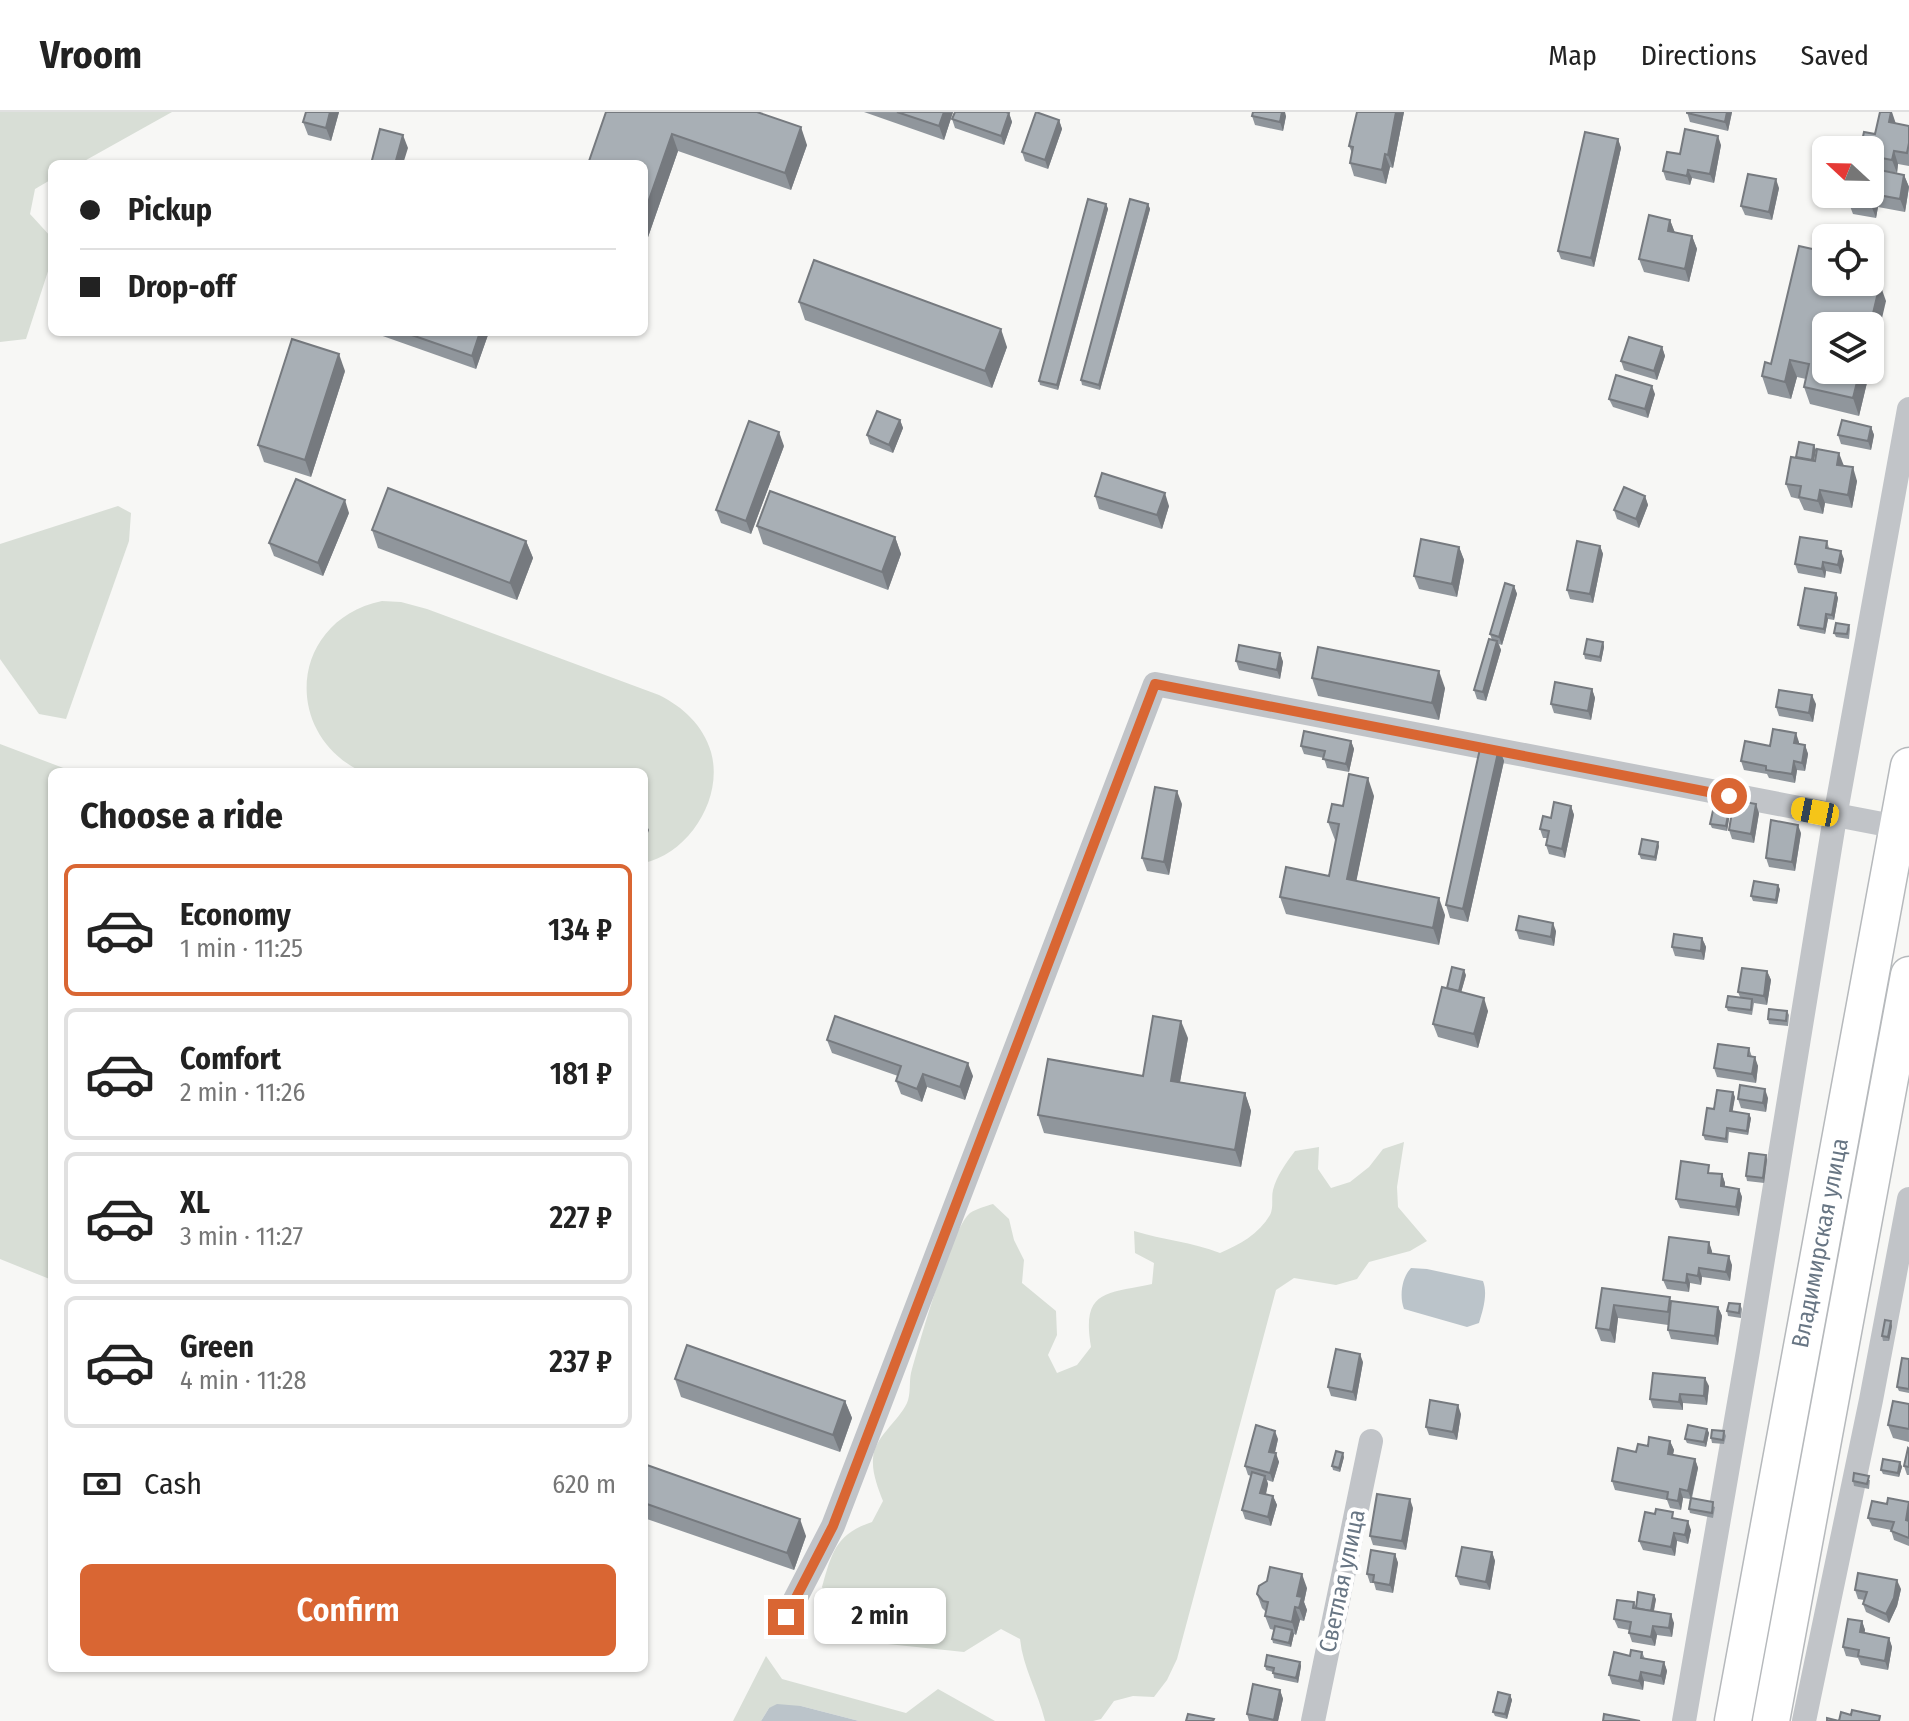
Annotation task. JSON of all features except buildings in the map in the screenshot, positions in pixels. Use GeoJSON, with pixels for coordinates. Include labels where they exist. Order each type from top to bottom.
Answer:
{"type":"FeatureCollection","features":[{"type":"Feature","properties":{"kind":"highway","name":"Владимирская улица"},"geometry":{"type":"LineString","coordinates":[[1733,1721],[1909,766]]}},
{"type":"Feature","properties":{"kind":"highway","name":"Владимирская улица"},"geometry":{"type":"LineString","coordinates":[[1771,1721],[1909,975]]}},
{"type":"Feature","properties":{"kind":"street"},"geometry":{"type":"LineString","coordinates":[[1684,1721],[1746,1367],[1835,817],[1909,409]]}},
{"type":"Feature","properties":{"kind":"street"},"geometry":{"type":"LineString","coordinates":[[786,1617],[833,1526],[1155,684],[1898,827]]}},
{"type":"Feature","properties":{"kind":"street"},"geometry":{"type":"LineString","coordinates":[[1804,1721],[1870,1409],[1909,1199]]}},
{"type":"Feature","properties":{"kind":"street","name":"Светлая улица"},"geometry":{"type":"LineString","coordinates":[[1313,1721],[1371,1441]]}},
{"type":"Feature","properties":{"kind":"shaded area"},"geometry":{"type":"Polygon","coordinates":[[[0,112],[172,112],[86,160],[48,160],[48,181],[35,189],[30,214],[48,234],[48,271],[26,339],[0,342],[0,112]]]}},
{"type":"Feature","properties":{"kind":"shaded area"},"geometry":{"type":"Polygon","coordinates":[[[118,506],[131,513],[129,541],[66,719],[39,714],[0,659],[0,544],[118,506]]]}},
{"type":"Feature","properties":{"kind":"shaded area"},"geometry":{"type":"Polygon","coordinates":[[[382,601],[427,609],[659,695],[676,705],[703,733],[711,752],[714,770],[712,787],[699,821],[675,848],[648,862],[648,768],[356,768],[336,754],[318,731],[308,705],[307,679],[314,653],[329,630],[352,612],[382,601]]]}},
{"type":"Feature","properties":{"kind":"shaded area"},"geometry":{"type":"Polygon","coordinates":[[[0,744],[63,768],[48,768],[48,1278],[0,1259],[0,744]]]}},
{"type":"Feature","properties":{"kind":"shaded area"},"geometry":{"type":"Polygon","coordinates":[[[1404,1142],[1397,1187],[1398,1207],[1427,1241],[1410,1251],[1369,1262],[1357,1279],[1336,1285],[1294,1278],[1276,1290],[1177,1659],[1154,1697],[1133,1696],[1114,1701],[1101,1719],[1093,1721],[1045,1721],[1020,1639],[1001,1629],[964,1652],[859,1641],[842,1627],[822,1587],[837,1546],[850,1532],[872,1522],[883,1501],[873,1470],[874,1451],[907,1403],[911,1373],[936,1288],[962,1223],[970,1213],[993,1204],[1009,1219],[1014,1240],[1024,1260],[1022,1283],[1056,1311],[1057,1335],[1048,1355],[1057,1373],[1077,1365],[1091,1347],[1089,1328],[1094,1304],[1110,1293],[1152,1284],[1154,1263],[1135,1253],[1134,1231],[1220,1253],[1248,1238],[1265,1222],[1271,1212],[1272,1193],[1277,1179],[1295,1151],[1319,1147],[1318,1169],[1331,1188],[1350,1182],[1369,1167],[1383,1149],[1404,1142]]]}},
{"type":"Feature","properties":{"kind":"shaded area"},"geometry":{"type":"Polygon","coordinates":[[[1411,1268],[1483,1281],[1485,1297],[1479,1323],[1467,1327],[1404,1309],[1402,1287],[1411,1268]]]}},
{"type":"Feature","properties":{"kind":"shaded area"},"geometry":{"type":"Polygon","coordinates":[[[766,1656],[782,1679],[906,1713],[938,1689],[995,1721],[859,1721],[801,1706],[769,1708],[761,1721],[733,1721],[766,1656]]]}},
{"type":"Feature","properties":{"kind":"shaded area"},"geometry":{"type":"Polygon","coordinates":[[[777,1704],[801,1706],[859,1721],[761,1721],[769,1708],[777,1704]]]}},
{"type":"Feature","properties":{"kind":"route"},"geometry":{"type":"LineString","coordinates":[[786,1617],[833,1526],[1155,684],[1729,796]]}}]}
